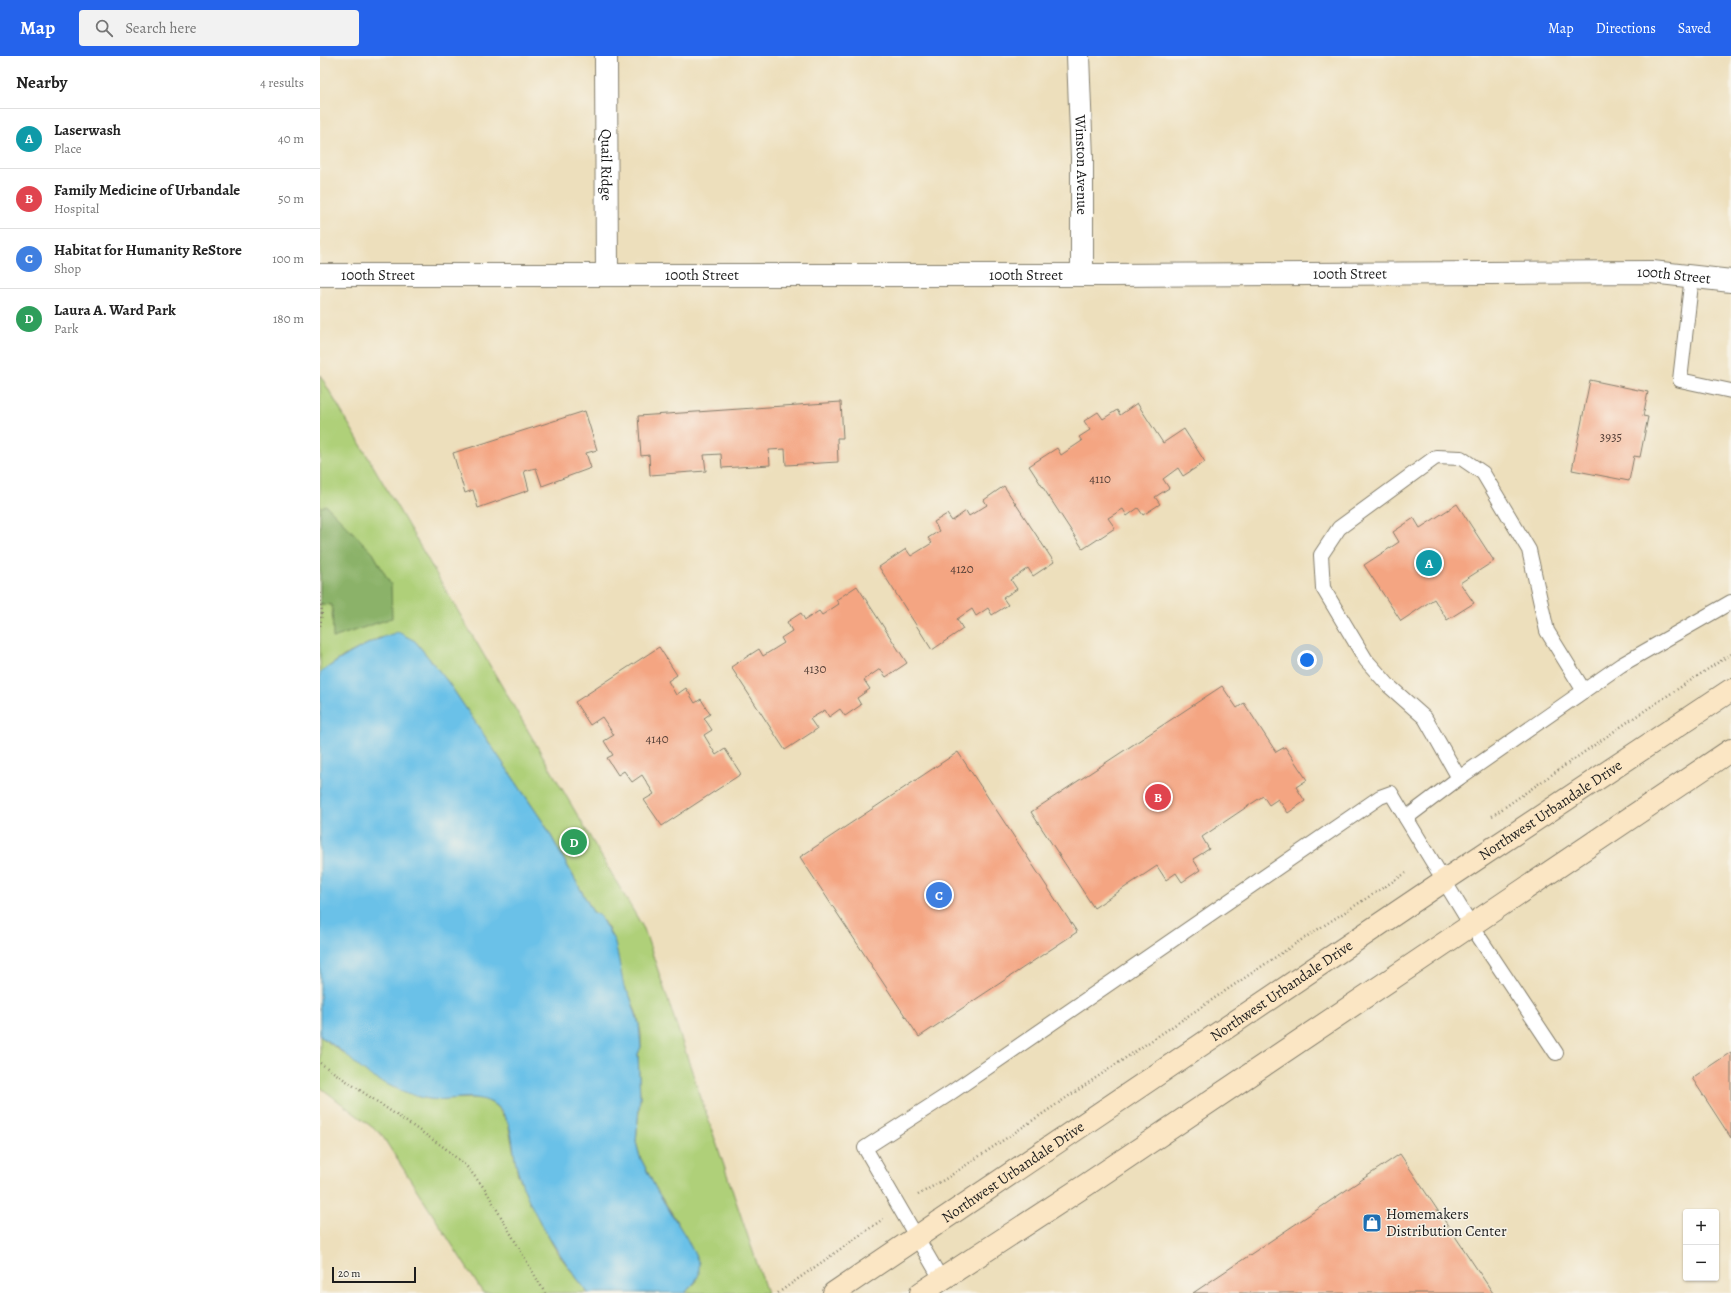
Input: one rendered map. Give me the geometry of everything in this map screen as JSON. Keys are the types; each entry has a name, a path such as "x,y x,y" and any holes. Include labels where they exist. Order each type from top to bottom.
{"main road":[{"name":"Northwest Urbandale Drive","path":"834,1293 1445,880 1731,690"},
{"path":"921,1293 1086,1185 1731,750"}],"street":[{"name":"Quail Ridge","path":"606,56 607,275"},
{"name":"Winston Avenue","path":"1078,56 1082,158 1082,275"},
{"name":"100th Street","path":"320,275 1082,275 1652,272 1731,282"}],"lane":[{"path":"1692,276 1680,380 1731,391"},
{"path":"1460,778 1425,718 1389,686 1366,660 1323,588 1321,555 1339,528 1436,457 1461,458 1483,473 1529,550 1547,632 1584,691"},
{"path":"1406,818 1460,778 1621,665 1731,602"},
{"path":"941,1279 865,1148 949,1094 1380,797 1391,793 1471,925 1556,1053"}],"path":[{"path":"320,593 322,612 320,627"},
{"path":"1491,816 1632,719 1731,654"},
{"path":"778,1293 918,1195 947,1178 1295,944 1431,857"},
{"path":"320,1063 445,1148 467,1167 485,1189 545,1293"}],"green space":[{"path":"320,375 644,929 767,1293 685,1293 696,1282 699,1263 672,1213 657,1191 640,1157 636,1142 640,1097 638,1054 641,1047 641,1034 638,1018 630,996 624,987 609,930 599,915 593,912 545,825 448,682 415,641 379,638 344,656 320,673"},
{"path":"326,505 373,553 391,585 392,618 333,638 332,605 320,604 320,508"},
{"path":"320,1036 343,1053 430,1099 478,1098 487,1100 496,1106 508,1122 518,1175 540,1222 557,1252 588,1293 483,1293 381,1134 320,1087"}],"water":[{"path":"398,632 415,641 448,682 545,825 593,912 599,915 614,940 624,987 630,996 639,1024 641,1047 638,1054 640,1097 636,1142 640,1157 657,1191 686,1237 699,1263 699,1274 695,1282 685,1293 588,1293 558,1251 532,1207 519,1175 510,1128 502,1112 495,1105 487,1101 471,1098 437,1100 415,1096 368,1074 342,1051 320,1036 320,673 358,649"}],"building":[{"path":"1590,380 1648,392 1643,416 1648,417 1640,457 1634,456 1629,481 1572,470"},
{"path":"841,402 843,438 837,438 838,462 786,465 785,449 769,450 770,465 722,468 721,454 704,455 706,471 650,475 649,455 641,456 638,416"},
{"path":"1137,403 1163,443 1184,429 1205,462 1183,476 1178,468 1163,479 1169,488 1155,497 1160,504 1143,515 1138,508 1127,516 1123,509 1108,518 1115,528 1083,549 1029,466 1057,448 1061,455 1082,441 1079,437 1090,430 1084,421 1098,412 1103,419 1117,410 1120,415"},
{"path":"585,411 597,450 586,453 591,468 542,486 536,468 524,471 529,490 478,508 473,490 465,493 453,453"},
{"path":"1004,486 1054,562 1033,576 1028,568 1011,580 1017,589 1003,598 1008,605 992,615 988,608 976,616 972,609 957,619 963,629 932,650 879,567 906,549 911,556 932,543 928,538 939,531 934,522 947,514 952,521 966,511 969,516 987,505 984,500"},
{"path":"1457,504 1494,561 1460,583 1474,603 1447,620 1434,599 1401,621 1364,565 1399,542 1393,532 1414,518 1420,528"},
{"path":"857,586 907,663 886,677 880,669 864,680 870,689 857,698 861,705 845,716 840,709 829,717 825,710 810,719 817,729 785,750 731,667 759,649 763,656 784,643 781,638 792,631 787,622 801,613 805,620 819,611 822,615 839,604 836,600"},
{"path":"659,647 677,675 668,681 676,695 686,688 695,703 701,699 710,714 704,718 712,730 704,735 716,755 725,749 741,774 662,826 644,800 654,794 642,775 632,782 624,771 618,775 607,758 613,755 604,741 614,735 602,717 590,725 575,702"},
{"path":"1222,686 1237,708 1244,703 1276,752 1285,747 1307,780 1296,787 1305,801 1288,813 1278,799 1269,805 1263,796 1202,837 1209,849 1193,859 1200,870 1182,882 1176,873 1166,880 1157,866 1094,908 1031,812"},
{"path":"958,752 1077,932 919,1037 800,857"},
{"path":"1731,1052 1731,1138 1692,1078"},
{"name":"Homemakers Distribution Center","path":"1400,1154 1493,1293 1193,1293"}],"place":[{"name":"Laserwash","path":"1429,563"},
{"name":"Family Medicine of Urbandale","path":"1158,797"},
{"name":"Laura A. Ward Park","path":"574,842"},
{"name":"Habitat for Humanity ReStore","path":"939,895"},
{"name":"Homemakers Distribution Center","path":"1372,1223"}]}
